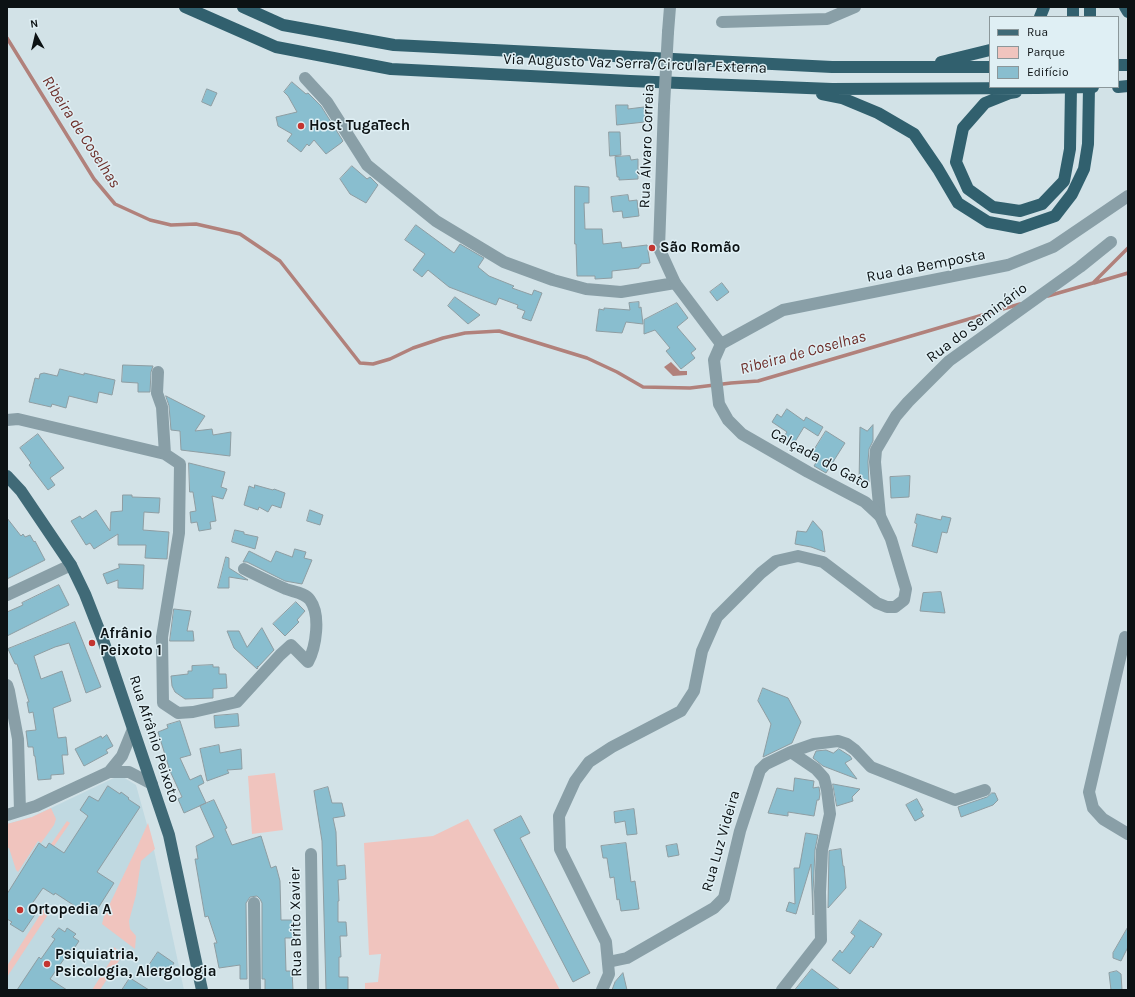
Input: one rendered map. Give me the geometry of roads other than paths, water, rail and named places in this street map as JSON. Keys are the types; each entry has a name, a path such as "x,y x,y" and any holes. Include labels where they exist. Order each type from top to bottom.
{"highway":[{"name":"Via Augusto Vaz Serra/Circular Externa","path":"185,7 276,47 391,69 832,89 1037,88"},
{"name":"Via Augusto Vaz Serra/Circular Externa","path":"243,7 283,25 394,45 824,66 989,67"},
{"path":"1126,7 1128,12"},
{"path":"922,67 989,50"},
{"path":"789,87 842,98 878,113 914,134 938,169 958,203 988,222 1020,228 1055,216 1072,194 1084,169 1088,144 1089,88"},
{"path":"1037,88 1010,93 985,103 964,128 956,162 968,189 993,207 1020,211 1042,204 1064,181 1070,149 1071,88"}],"main road":[{"name":"Rua Afrânio Peixoto","path":"7,476 21,490 71,565 85,594 103,640 169,835 202,990"}],"street":[{"name":"Rua Álvaro Correia","path":"670,7 664,106 659,248 675,283 721,344"},
{"path":"722,22 827,19 855,7"},
{"path":"305,78 327,102 367,165 436,221 504,262 553,280 586,289 621,292 675,283"},
{"name":"Rua da Bemposta","path":"721,344 783,310 1008,266 1053,247 1128,196"},
{"name":"Rua do Seminário","path":"880,516 875,462 876,450 896,416 949,361 1080,267 1111,242"},
{"name":"Calçada do Gato","path":"602,990 609,974 606,942 560,849 559,816 575,781 589,762 612,747 681,711 694,691 702,651 717,617 761,573 776,561 798,556 823,562 877,603 887,607 895,607 904,600 906,589 890,539 880,516 865,502 808,472 742,434 728,420 719,404 714,360 721,344"},
{"path":"158,372 157,393 162,407 165,454"},
{"path":"7,420 18,419 165,454 180,464 179,533 162,637 163,703 178,714 236,702 280,654 291,645 308,662 312,655 317,625 314,608 310,600 299,593 244,569"},
{"path":"7,595 71,565"},
{"path":"1125,637 1089,792 1093,808 1103,819 1128,834"},
{"path":"7,685 10,691 18,739 20,811"},
{"path":"109,772 122,756 134,729"},
{"name":"Rua Luz Videira","path":"608,962 627,958 714,908 724,898 740,831 760,770 766,764 792,752 814,744 838,741 847,744 855,750 871,767 955,800 986,790"},
{"path":"782,990 821,940 820,892 822,850 830,814 828,790 824,778 816,769 792,752"},
{"path":"7,814 36,806 109,772 129,772 152,784"},
{"name":"Rua Brito Xavier","path":"311,854 313,990"},
{"path":"254,903 255,990"}],"waterway":[{"name":"Ribeira de Coselhas","path":"7,38 94,179 115,204 150,220 171,225 196,224 240,234 280,261 360,363 373,364 390,359 413,348 443,338 465,333 499,331 587,358 617,372 643,387 690,388 758,381 1020,304"},
{"name":"Ribeira de Coselhas","path":"1048,296 1093,283 1128,248"},
{"path":"1094,283 1128,273"}],"place":[{"name":"Host TugaTech","path":"301,126"},
{"name":"São Romão","path":"652,248"},
{"name":"Afrânio Peixoto 1","path":"92,643"},
{"name":"Ortopedia A","path":"20,910"},
{"name":"Psiquiatria, Psicologia, Alergologia","path":"47,964"}]}
